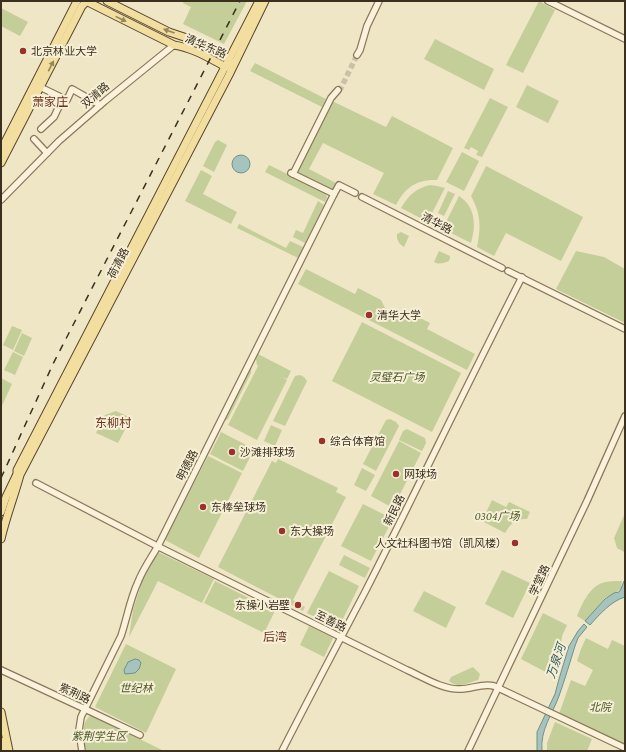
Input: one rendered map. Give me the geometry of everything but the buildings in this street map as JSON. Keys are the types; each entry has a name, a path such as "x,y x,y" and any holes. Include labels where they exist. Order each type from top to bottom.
{"main road":[{"name":"清华东路","path":"107,1 169,32 188,38 221,54 230,64"},
{"path":"221,54 226,54 229,51 254,1"},
{"name":"荷清路","path":"1,538 4,524 22,472 230,64 259,1"},
{"name":"荷清路","path":"1,512 6,497 17,474 17,470 230,64 265,1"},
{"name":"清华东路","path":"82,2 174,45 186,47 230,64"},
{"path":"1,163 82,2"},
{"path":"1,150 82,2"},
{"path":"1,712 9,751"},
{"path":"1,741 4,751"}],"street":[{"path":"357,56 367,26 379,1"},
{"path":"548,1 625,39"},
{"name":"双清路","path":"1,200 59,141 100,104 174,45"},
{"path":"40,87 67,100 72,89 100,104"},
{"path":"338,90 331,98 292,173 334,194 339,185 355,193"},
{"path":"41,129 54,117 63,98"},
{"path":"34,139 47,153"},
{"name":"明德路","path":"82,751 79,725 85,708 121,636 128,609 138,581 158,546 334,194"},
{"name":"清华路","path":"362,197 502,268"},
{"path":"508,271 625,329"},
{"name":"新民路","path":"282,751 368,586 522,277"},
{"name":"学堂路","path":"468,751 584,508 625,416"},
{"name":"至善路","path":"36,483 158,546 443,687 461,689 484,685 494,686 625,748"},
{"name":"紫荆路","path":"1,670 140,735"}],"green space":[{"path":"184,1 247,1 224,44 183,24 191,7 183,3"},
{"path":"539,1 555,10 523,73 506,65"},
{"path":"1,8 28,22 20,36 1,26"},
{"path":"435,39 494,69 484,90 424,59"},
{"path":"255,63 326,99 322,107 250,71"},
{"path":"527,85 559,101 548,123 516,107"},
{"path":"490,98 508,107 482,157 476,155 478,151 471,147 469,150 464,148"},
{"path":"332,101 386,127 392,116 453,148 437,180 423,181 407,189 396,205 373,194 384,173 323,143 309,169 336,183 331,191 296,173"},
{"path":"218,140 227,145 214,172 203,166 215,142"},
{"path":"462,152 479,161 464,191 446,182"},
{"path":"269,165 326,193 327,198 325,202 265,172"},
{"path":"486,166 583,217 561,261 506,233 494,256 477,247 479,221 477,209 471,196"},
{"path":"201,170 212,176 203,194 237,212 231,224 185,201"},
{"path":"430,185 445,188 432,213 424,220 401,208 413,193 420,188"},
{"path":"448,191 455,194 444,216 438,213"},
{"path":"459,196 465,200 472,211 474,230 471,243 447,231 447,220"},
{"path":"318,201 324,205 305,243 293,237 296,230 303,233"},
{"path":"239,224 286,248 290,241 303,247 298,258 237,228"},
{"path":"401,232 409,236 404,247 397,240 397,234"},
{"path":"439,251 450,256 449,261 440,264 434,262"},
{"path":"576,251 604,257 625,269 625,323 556,289"},
{"path":"306,269 355,294 358,288 381,300 385,308 392,313 398,314 408,312 430,323 427,329 475,354 467,370 298,284"},
{"name":"灵璧石广场","path":"362,322 461,373 432,432 332,381"},
{"path":"12,326 22,330 13,350 3,345"},
{"path":"22,333 32,338 24,356 14,351"},
{"path":"13,352 23,357 15,375 4,370"},
{"path":"258,354 291,371 287,379 282,377 287,380 257,440 228,425 258,366 256,359"},
{"path":"252,361 251,373 228,419 221,423"},
{"path":"300,375 307,381 285,426 273,421 295,376"},
{"path":"1,378 12,384 1,408"},
{"path":"116,411 131,418 118,443 96,433 105,415"},
{"path":"390,419 396,422 399,426 376,471 363,464 386,420"},
{"path":"271,425 282,430 275,446 264,441"},
{"path":"407,429 425,438 426,443 422,451 399,440 403,431"},
{"name":"沙滩排球场","path":"221,432 254,449 243,471 210,454"},
{"name":"网球场","path":"399,441 421,453 393,508 371,496"},
{"name":"东棒垒球场","path":"208,456 242,473 199,558 165,540"},
{"name":"东大操场","path":"278,459 338,488 336,492 346,497 293,600 305,607 303,611 218,567 272,461 276,463"},
{"path":"362,468 375,475 366,491 354,485"},
{"name":"0304广场","path":"492,500 506,507 509,502 530,512 527,519 514,522 505,533 482,521"},
{"path":"363,504 393,519 371,561 341,546"},
{"path":"625,513 624,552 617,548 614,538"},
{"path":"158,552 214,579 202,603 158,581 129,637 133,610 142,582"},
{"path":"344,555 370,568 365,578 339,565"},
{"path":"502,570 530,583 513,618 485,604"},
{"path":"329,571 359,586 338,629 307,613"},
{"path":"215,581 275,611 264,633 204,603"},
{"path":"622,581 621,589 605,598 585,621 577,616 586,597 597,585 607,582"},
{"path":"424,591 456,607 446,628 413,611"},
{"path":"543,613 567,625 562,636 561,652 553,676 521,659"},
{"path":"309,626 333,638 324,657 300,645"},
{"name":"北院","path":"586,638 608,649 612,640 625,646 625,745 559,714 571,680 585,686 593,670 577,661"},
{"name":"世纪林","path":"126,644 176,669 146,733 95,707"},
{"path":"473,667 480,674 478,680 459,685 449,681 451,677"},
{"name":"紫荆学生区","path":"91,715 164,751 86,751 83,732 85,723"},
{"path":"555,722 592,739 587,751 547,751 547,743"}],"water":[{"path":"241,155 247,158 250,164 247,170 241,173 235,170 232,164 235,158"},
{"path":"624,581 625,597 610,605 590,625 585,621 605,599 614,593 619,592"},
{"path":"584,624 587,627 578,638 559,696 545,729 542,751 537,751 537,732 555,694 569,646"},
{"path":"135,659 139,660 141,663 139,669 135,673 125,674 124,670 128,662"}],"tunnel":[{"path":"338,90 341,88 357,55"}],"railway":[{"path":"1,478 53,364 240,1"}],"place":[{"name":"北京林业大学","path":"23,51"},
{"name":"清华大学","path":"369,315"},
{"name":"综合体育馆","path":"322,441"},
{"name":"沙滩排球场","path":"232,452"},
{"name":"网球场","path":"396,474"},
{"name":"东棒垒球场","path":"203,507"},
{"name":"东大操场","path":"282,531"},
{"name":"人文社科图书馆（凯风楼）","path":"515,543"},
{"name":"东操小岩壁","path":"298,605"}],"district":[{"name":"萧家庄","path":"50,102"},
{"name":"东柳村","path":"113,423"},
{"name":"后湾","path":"275,637"}],"water label":[{"name":"万泉河","path":"556,661"}]}
